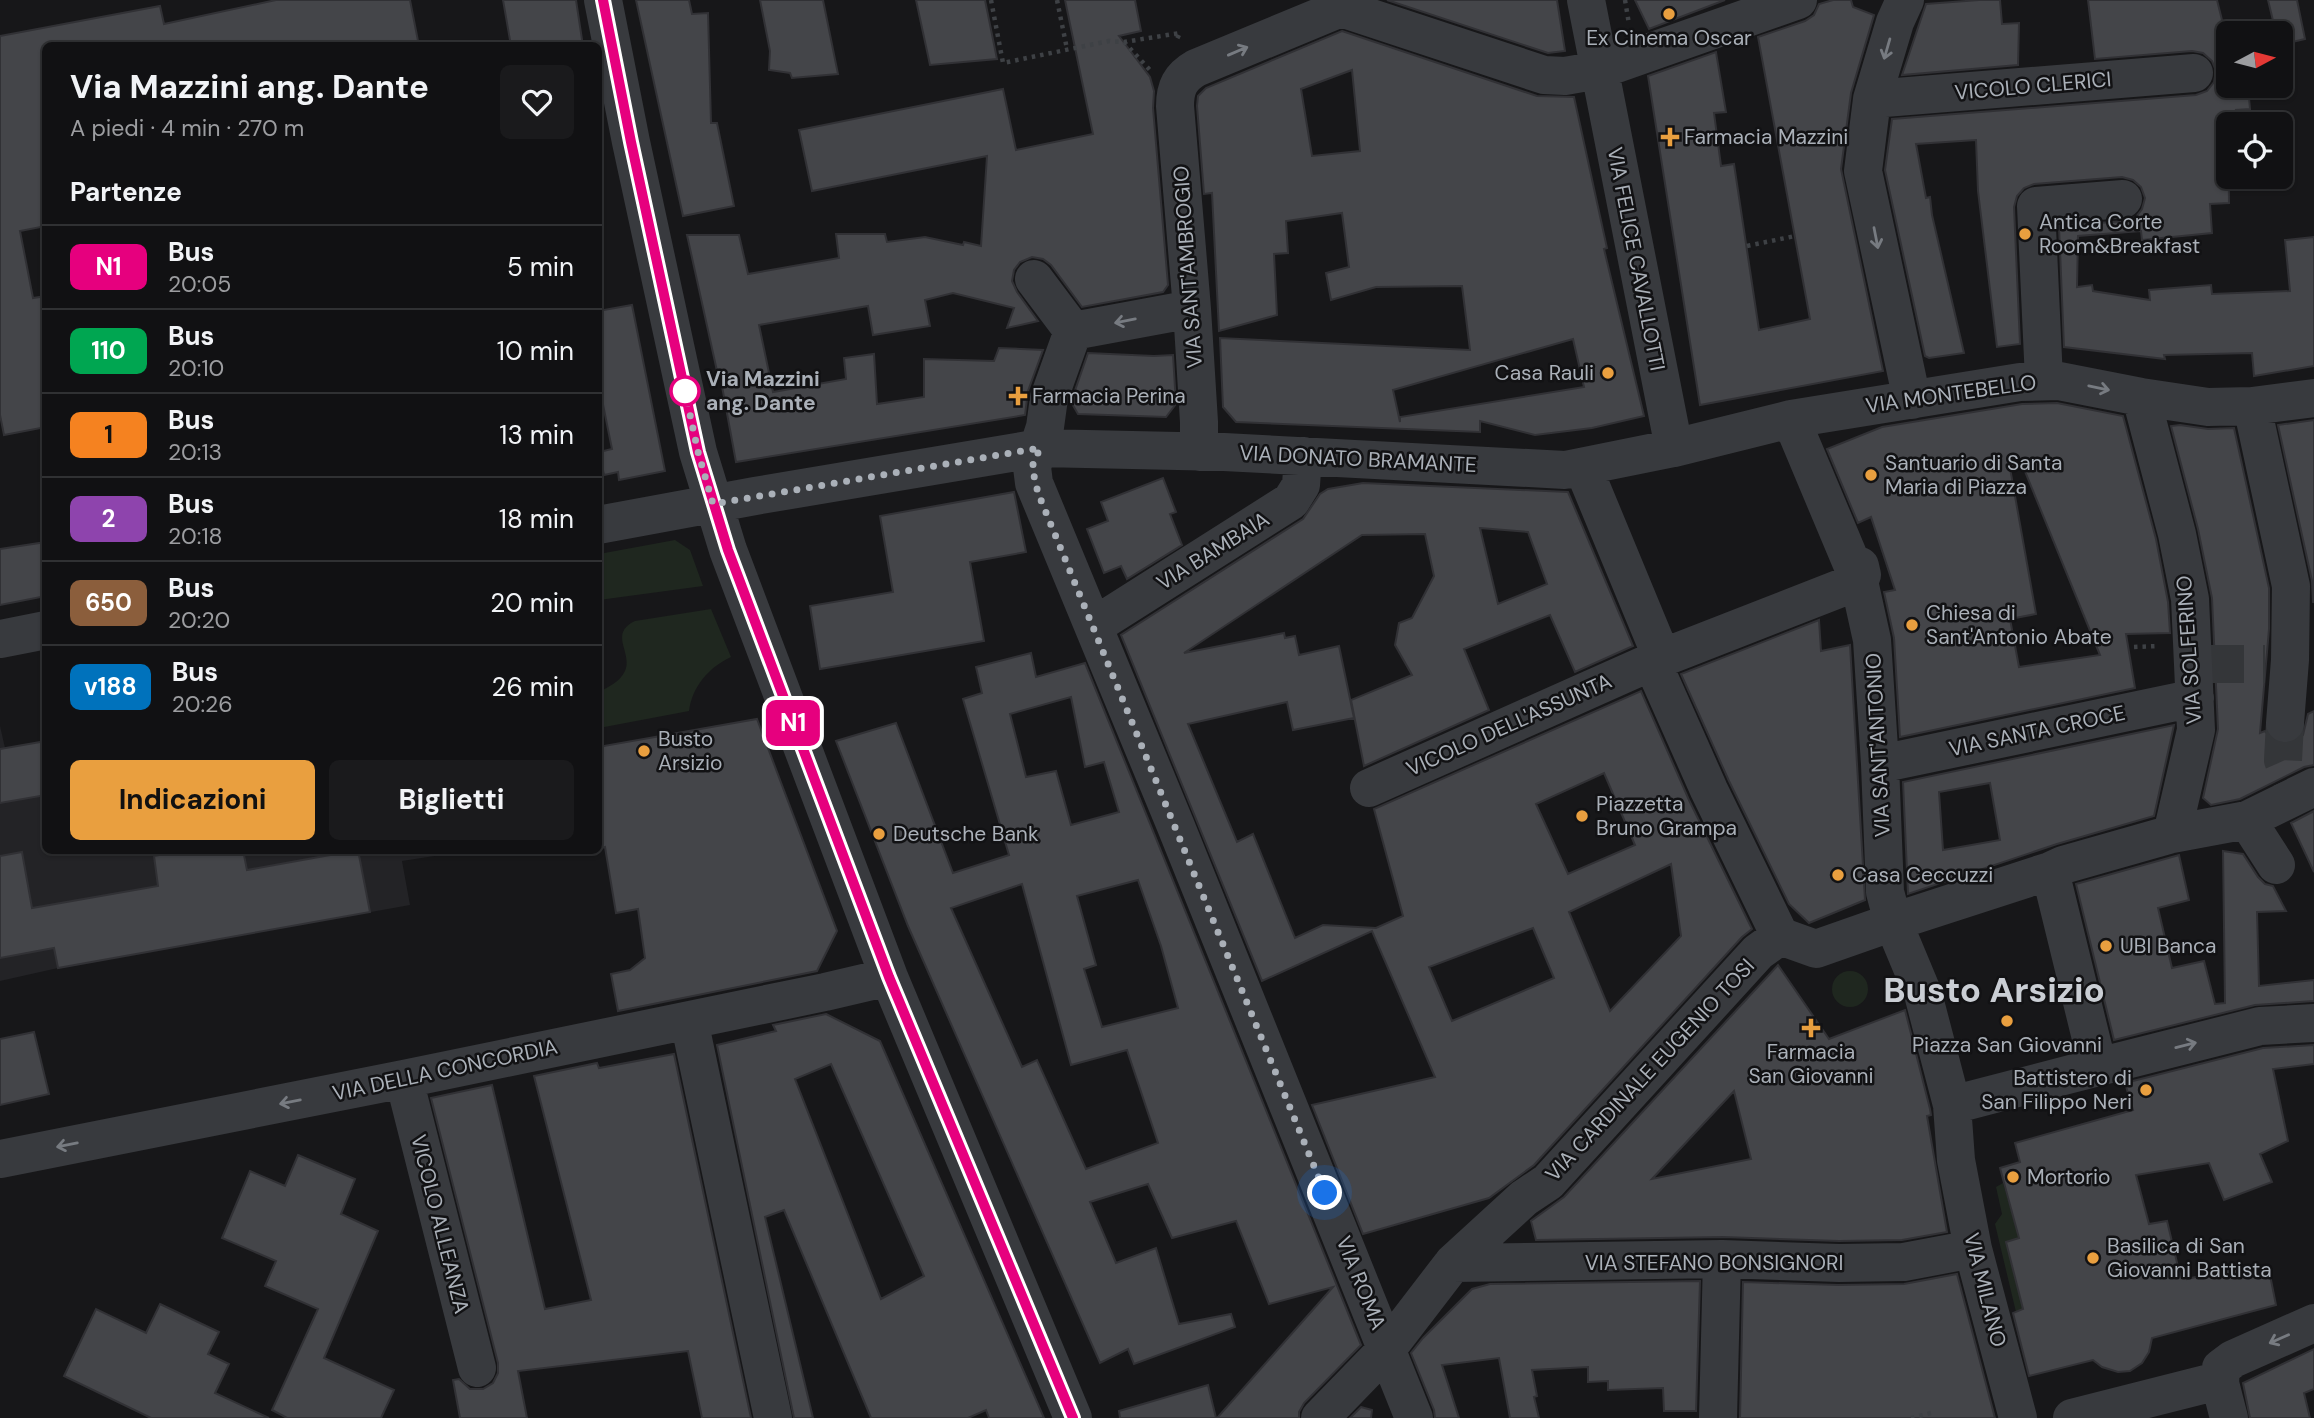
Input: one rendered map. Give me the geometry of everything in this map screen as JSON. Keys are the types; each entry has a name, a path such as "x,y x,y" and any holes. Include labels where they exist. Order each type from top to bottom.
{"street":[{"path":"603,0 698,452 728,550 889,977 1073,1418"},
{"name":"VIA FELICE CAVALLOTTI","path":"1586,0 1674,448"},
{"path":"1912,1 1895,22 1872,99 1866,130 1863,171 1912,400"},
{"path":"1166,79 1183,76 1341,4 1544,75 1565,76 1598,70 1651,53 1782,3"},
{"name":"VICOLO CLERICI","path":"1872,99 2194,74"},
{"name":"VIA SANT'AMBROGIO","path":"1166,79 1175,106 1192,309 1199,452"},
{"path":"2044,380 2036,206 2123,199"},
{"path":"1034,279 1073,331 1192,309"},
{"name":"VIA ROMA","path":"1073,331 1049,398 1040,448 1032,467 1034,483 1414,1418"},
{"name":"VIA MONTEBELLO","path":"1674,448 1791,419 2044,380 2208,407 2253,410 2314,398"},
{"name":"VIA SOLFERINO","path":"2141,397 2190,598 2198,675 2196,730 2172,834"},
{"path":"2253,410 2291,586 2286,723"},
{"name":"VIA SANT'ANTONIO","path":"1791,419 1860,573 1872,640 1889,907"},
{"name":"VIA DONATO BRAMANTE","path":"602,524 1040,448 1303,456 1565,470 1674,448"},
{"name":"VIA BAMBAIA","path":"1094,626 1291,501 1301,485 1303,456"},
{"path":"1583,467 1656,661 1657,673 1709,790 1780,936 1816,949 1889,907 2057,868 2172,834 2247,820 2302,788"},
{"name":"VICOLO DELL'ASSUNTA","path":"1369,788 1860,573"},
{"path":"0,639 42,632"},
{"name":"VIA SANTA CROCE","path":"1880,764 2198,675"},
{"path":"2247,820 2276,865"},
{"path":"2057,868 2109,1064"},
{"path":"1889,907 1923,994 1952,1105 2260,1026 2314,1023"},
{"name":"VIA CARDINALE EUGENIO TOSI","path":"1320,1418 1387,1349 1452,1263 1524,1198 1548,1182 1758,952 1780,936"},
{"name":"VIA DELLA CONCORDIA","path":"0,1159 453,1069 889,977"},
{"path":"689,1020 773,1418"},
{"name":"VICOLO ALLEANZA","path":"404,1079 477,1368"},
{"name":"VIA MILANO","path":"1952,1105 1956,1160 1973,1249 2018,1418"},
{"name":"VIA STEFANO BONSIGNORI","path":"1452,1263 1722,1259 1904,1262 1973,1249"},
{"path":"1718,1418 1722,1259"},
{"path":"2072,1418 2206,1384 2224,1390 2233,1359 2314,1323"}],"path":[{"path":"991,0 1003,63 1109,41 1124,42 1180,33 1176,44"},
{"path":"1057,0 1067,49"},
{"path":"1124,42 1166,79"},
{"path":"1747,246 1795,236"},
{"path":"1911,1418 1931,1413"}],"shaded area":[{"path":"675,540 690,550 703,586 602,600 602,553"},
{"path":"711,609 731,657 716,666 703,679 694,694 689,711 602,727 602,690 617,681 625,671 627,664 623,632 635,621"},
{"path":"0,726 5,748 42,742 42,854 448,854 402,861 410,905 58,968 0,981"},
{"path":"1850,971 1862,977 1868,989 1862,1001 1850,1007 1838,1001 1832,989 1838,977"},
{"path":"2003,1183 2019,1238 2006,1242 2023,1309 2016,1312 1995,1224 2002,1214 1996,1187"}],"building":[{"path":"276,0 410,0 418,42 42,42 42,227 20,231 33,298 42,297 42,428 4,435 0,415 0,36 160,6 164,24"},
{"path":"503,0 576,0 582,42 510,42"},
{"path":"636,0 689,0 692,14 708,13 711,123 717,123 734,206 683,216"},
{"path":"760,0 823,0 838,74 792,78 790,73 769,70 770,51"},
{"path":"916,0 985,0 997,59 930,65"},
{"path":"1065,0 1135,0 1141,31 1119,36 1150,77 1154,91 1153,108 1168,285 1163,292 1082,307 1051,265 1043,259 1032,257 1020,262 1014,270 1012,281 1038,321 1007,328 1014,308 953,293 925,300 930,326 873,335 868,306 759,325 773,392 846,379 844,358 874,354 877,404 924,397 924,359 994,361 999,348 1043,350 1028,391 1025,415 736,462 719,370 717,371 687,235 739,235 748,274 839,258 836,234 885,234 887,242 925,237 981,246 987,156 812,191 799,130 1003,89 1016,150 1093,134"},
{"path":"1387,0 1557,0 1565,51 1548,53"},
{"name":"Ex Cinema Oscar","path":"1635,0 1725,0 1649,29"},
{"path":"1833,0 1851,0 1853,7 1874,15 1851,93 1841,169 1883,371 1700,405 1648,76 1716,52 1726,112 1714,113 1721,166 1734,164 1759,330 1810,319 1758,37 1805,21 1814,15 1819,4"},
{"path":"2000,0 2002,24 2019,23 2018,65 1902,75 1926,4"},
{"path":"2088,0 2217,0 2222,21 2216,21 2216,71 2212,61 2203,53 2192,51 2095,59"},
{"path":"2268,0 2297,0 2305,39 2293,42 2293,21 2273,21"},
{"path":"1342,31 1537,96 1574,97 1607,248 1604,249 1644,416 1592,428 1535,435 1480,421 1480,432 1236,422 1223,407 1220,338 1470,350 1462,286 1376,287 1331,300 1326,273 1349,267 1342,213 1286,221 1288,253 1274,254 1277,315 1219,331 1212,193 1204,194 1197,106 1198,96 1206,88","holes":["1352,70 1360,151 1312,156 1301,89","1573,339 1584,387 1400,417 1400,422 1393,390"]},
{"path":"2216,71 2216,98 2249,98 2250,109 2216,112 2216,189 2229,189 2229,203 2210,204 2212,233 2142,240 2141,231 2078,236 2077,287 2092,285 2093,291 2150,300 2149,290 2211,285 2212,294 2290,291 2285,240 2314,237 2314,366 2254,376 2252,353 2164,355 2165,359 2064,347 2059,226 2125,221 2136,217 2145,198 2141,187 2133,180 2122,177 2034,184 2024,188 2017,196 2014,207 2020,344 1997,347 1978,191 1976,140 1916,144 1926,198 1930,197 1964,353 1929,358 1925,356 1885,170 1892,119 2196,95 2207,91 2214,82"},
{"path":"632,305 665,471 619,480 618,472 604,475 602,451 612,449 602,400 602,310"},
{"path":"1088,353 1173,355 1176,404 1166,417 1078,414 1071,402"},
{"path":"2057,403 2123,416 2156,539 2168,602 2170,633 2126,634 2135,688 1900,737 1894,638 1884,592 1895,590 1871,517 1858,523 1827,449 1882,427 2022,404","holes":["2022,464 2100,655 2019,667 2010,619 2036,614 2010,468"]},
{"path":"2314,420 2313,602 2312,581 2278,425"},
{"path":"2171,426 2208,429 2234,428 2269,588 2269,629 2260,733 2265,731 2272,741 2283,745 2294,743 2303,735 2308,714 2314,711 2314,765 2304,767 2240,799 2211,805 2203,798 2218,729 2212,598 2198,529"},
{"path":"1163,478 1176,512 1170,514 1182,545 1127,579 1121,566 1104,573 1087,529 1108,521 1101,502"},
{"path":"1363,483 1568,492 1633,646 1575,672 1550,615 1464,649 1489,710 1364,766 1351,700 1412,675 1395,645 1399,623 1412,618 1434,576 1425,534 1362,535 1184,653 1284,633 1285,638 1295,636 1299,655 1339,646 1354,718 1293,730 1287,702 1188,724 1237,842 1253,834 1295,938 1323,925 1376,928 1403,916 1374,809 1641,691 1689,800 1752,929 1534,1165 1489,1198 1363,1234 1312,1105 1435,1077 1372,931 1262,981 1121,635 1303,519 1320,494 1328,489","holes":["1480,528 1528,532 1547,584 1498,604","1604,773 1635,845 1568,874 1536,804","1671,864 1681,936 1610,1011 1569,912","1533,928 1554,978 1452,1021 1429,967"]},
{"path":"1014,492 1026,552 970,562 984,641 820,669 810,606 893,592 880,516"},
{"path":"42,543 42,597 0,605 0,549"},
{"path":"1819,620 1821,651 1850,645 1865,900 1809,923 1789,904 1681,674"},
{"path":"1031,653 1036,677 1085,663 1361,1345 1304,1403 1299,1418 1217,1418 1333,1287 1269,1304 1236,1221 1172,1238 1148,1184 1090,1202 1116,1263 1156,1248 1179,1324 1231,1314 1235,1327 1134,1364 1128,1349 1100,1363 908,926 836,741 896,723 953,873 1009,855 963,699 982,693 976,667","holes":["1071,697 1085,767 1104,762 1119,812 1071,825 1056,771 1026,777 1010,714","1138,880 1161,946 1178,1008 1102,1027 1084,969 1096,965 1077,896","1022,884 1071,1065 1127,1050 1158,1143 1086,1169 1037,1060 1022,1067 951,908"]},
{"path":"757,719 837,931 817,971 618,1011 611,974 630,970 645,958 638,909 616,913 605,847 602,848 602,746"},
{"path":"2174,725 2154,816 2057,844 1908,894 1903,782","holes":["1990,783 2000,840 1943,850 1939,792"]},
{"path":"42,742 42,796 0,803 0,749"},
{"path":"2314,811 2314,872 2291,823"},
{"path":"2223,851 2243,854 2258,877 2265,884 2273,886 2286,911 2257,912 2259,986 2314,980 2314,1001 2255,1005 2114,1040 2076,884 2179,855 2189,900 2158,908 2172,968 2204,961 2215,1004 2225,1003"},
{"path":"22,852 32,908 158,886 154,856 244,854 247,870 336,854 359,854 370,912 58,968 54,948 0,958 0,856"},
{"path":"1778,965 1829,1039 1905,1010 1930,1109 1931,1115 1927,1116 1947,1232 1902,1240 1723,1237 1536,1240 1531,1221 1564,1197","holes":["1734,1091 1751,1159 1652,1179"]},
{"path":"826,1014 880,1041 1044,1418 989,1418 986,1410 968,1418 871,1418 784,1210 765,1217 813,1418 794,1418 717,1045 776,1031 773,1025","holes":["831,1064 924,1276 881,1299 795,1079"]},
{"path":"34,1032 49,1094 0,1105 0,1039"},
{"path":"2314,1045 2314,1064 2273,1069 2288,1141 2260,1154 2272,1182 2224,1200 2209,1163 2136,1175 2149,1224 2167,1221 2180,1275 2186,1273 2187,1279 2243,1266 2245,1276 2269,1270 2276,1305 2152,1338 2149,1352 2142,1363 2130,1371 2118,1372 2102,1367 2093,1360 2029,1376 2013,1313 2023,1309 2006,1242 2019,1238 2000,1168 2020,1162 2015,1143 2133,1110 2125,1083 2263,1048"},
{"path":"674,1054 751,1418 702,1418 688,1351 518,1371 527,1418 460,1418 453,1380 459,1379 470,1389 483,1389 493,1383 498,1373 498,1363 431,1098 492,1085 545,1309 591,1300 534,1076 597,1063 599,1068"},
{"path":"298,1155 355,1179 341,1214 378,1231 324,1358 394,1390 381,1418 287,1418 272,1410 318,1309 265,1286 276,1261 222,1238 250,1171 285,1186"},
{"path":"1957,1274 1995,1418 1740,1418 1743,1282 1904,1284"},
{"path":"1700,1281 1696,1411 1664,1411 1663,1388 1608,1390 1608,1381 1588,1382 1588,1367 1532,1370 1539,1418 1510,1418 1499,1358 1442,1365 1459,1418 1435,1418 1411,1353 1472,1289 1490,1284"},
{"path":"160,1304 219,1332 208,1354 229,1364 215,1393 269,1418 151,1418 64,1376 96,1309 146,1333"},
{"path":"2314,1349 2314,1389 2304,1393 2310,1418 2250,1418 2243,1383"},
{"path":"1208,1385 1216,1418 1120,1418 1119,1411"},
{"path":"1361,1407 1372,1410 1371,1418 1350,1418"}],"tunnel":[{"path":"2206,664 2265,664"},
{"path":"2285,723 2283,760 2293,783"}],"bus line":[{"name":"N1","path":"603,0 698,452 728,550 889,977 1073,1418"}],"place":[{"name":"Ex Cinema Oscar","path":"1669,14"},
{"name":"Farmacia Mazzini","path":"1670,137"},
{"name":"Antica Corte Room&Breakfast","path":"2025,234"},
{"name":"Casa Rauli","path":"1608,373"},
{"name":"Via Mazzini ang. Dante","path":"685,391"},
{"name":"Farmacia Perina","path":"1018,396"},
{"name":"Santuario di Santa Maria di Piazza","path":"1871,475"},
{"name":"Chiesa di Sant'Antonio Abate","path":"1912,625"},
{"name":"Busto Arsizio","path":"644,751"},
{"name":"Piazzetta Bruno Grampa","path":"1582,816"},
{"name":"Deutsche Bank","path":"879,834"},
{"name":"Casa Ceccuzzi","path":"1838,875"},
{"name":"UBI Banca","path":"2106,946"},
{"name":"Piazza San Giovanni","path":"2007,1021"},
{"name":"Farmacia San Giovanni","path":"1811,1028"},
{"name":"Battistero di San Filippo Neri","path":"2146,1090"},
{"name":"Mortorio","path":"2013,1177"},
{"name":"Basilica di San Giovanni Battista","path":"2093,1258"}],"district":[{"name":"Busto Arsizio","path":"1994,990"}],"route":[{"path":"685,391 713,504 1040,448 1032,467 1034,483 1325,1193"}]}
